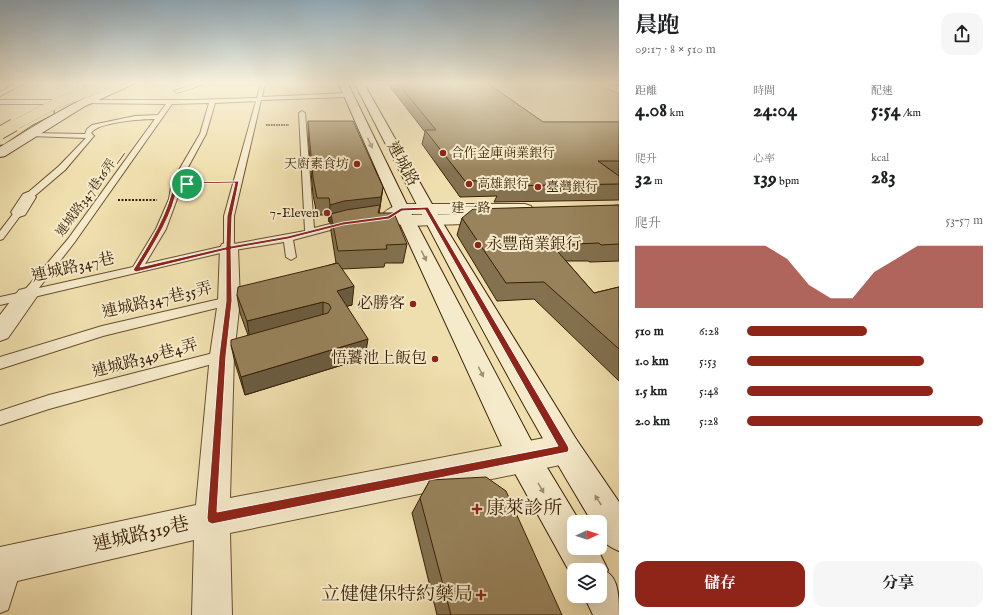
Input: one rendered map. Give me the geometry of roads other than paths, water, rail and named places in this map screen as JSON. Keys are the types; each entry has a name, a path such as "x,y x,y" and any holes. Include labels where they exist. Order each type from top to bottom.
{"highway":[{"path":"0,133 19,121 41,111"},
{"path":"0,140 28,123 53,111"}],"main road":[{"path":"0,129 34,111"},
{"path":"0,140 48,111"},
{"path":"0,153 67,111"},
{"name":"連城路","path":"356,111 523,457 567,533"},
{"name":"連城路","path":"368,111 406,216 565,449 619,533"},
{"path":"19,212 28,197"},
{"name":"建一路","path":"406,216 539,213"},
{"path":"212,615 212,518 236,299 229,248"},
{"path":"0,332 26,295"},
{"name":"連城路319巷","path":"6,565 212,518 565,449"},
{"path":"607,601 615,615"}],"lane":[{"name":"連城路347巷16弄＿","path":"26,295 71,242 164,111"},
{"path":"136,270 160,229 173,200 176,182 203,134 210,111"},
{"path":"229,248 229,216 257,111"},
{"path":"302,113 310,232"},
{"path":"91,136 88,133 94,126 135,118 159,117"},
{"path":"31,134 91,136"},
{"path":"28,197 62,168 91,136"},
{"path":"0,237 19,212"},
{"name":"連城路347巷","path":"0,301 229,248 288,238 358,221"},
{"path":"288,238 291,257"},
{"name":"連城路347巷35弄","path":"0,363 102,331 236,299"},
{"name":"連城路349巷4弄","path":"0,418 50,402 229,354"},
{"path":"0,602 6,565"}],"place":[{"name":"合作金庫商業銀行","path":"443,153"},
{"name":"天廚素食坊","path":"357,164"},
{"name":"高雄銀行","path":"469,184"},
{"name":"臺灣銀行","path":"538,187"},
{"name":"7-Eleven","path":"327,213"},
{"name":"永豐商業銀行","path":"478,245"},
{"name":"必勝客","path":"413,304"},
{"name":"悟饕池上飯包","path":"435,359"},
{"name":"康萊診所","path":"477,509"},
{"name":"立健健保特約藥局","path":"481,595"}]}
